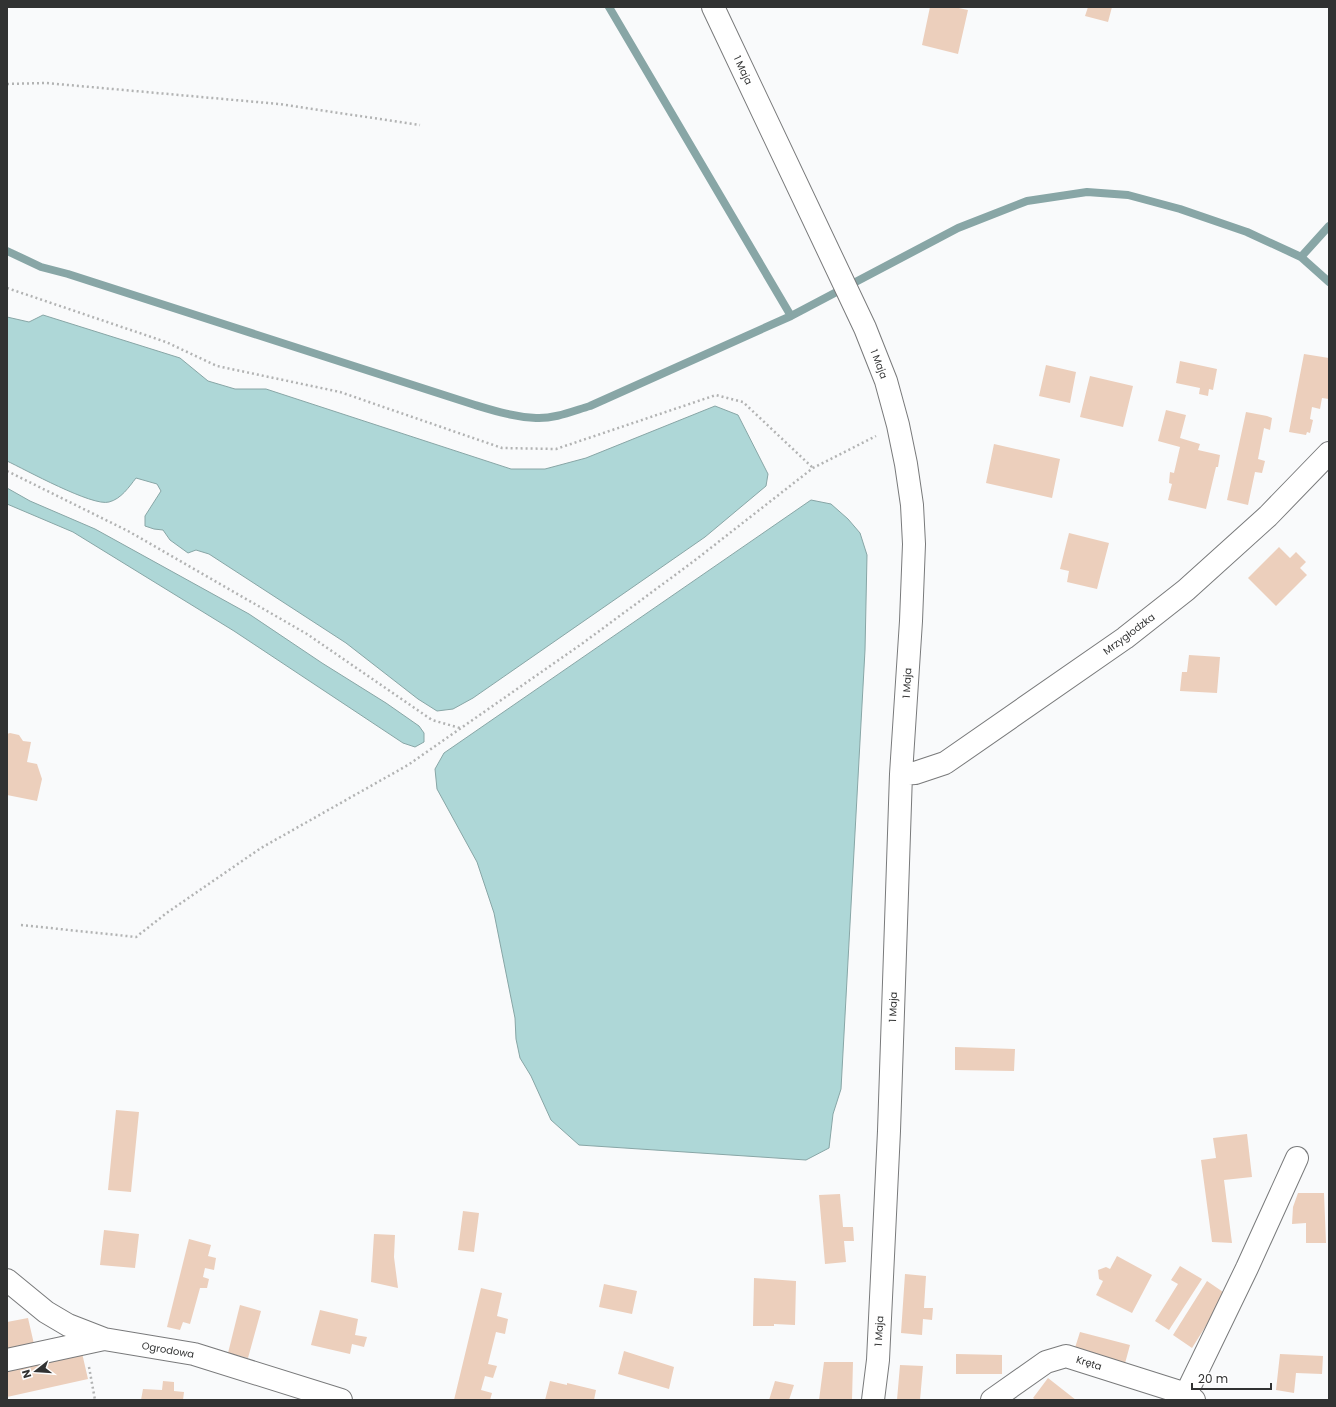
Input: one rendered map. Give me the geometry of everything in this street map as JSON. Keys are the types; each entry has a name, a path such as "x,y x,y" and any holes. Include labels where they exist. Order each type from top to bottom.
{"street":[{"name":"1 Maja","path":"713,7 865,328 886,381 898,425 912,505 914,544 901,774 889,1131 878,1360 873,1400"},
{"name":"Mrzygłodzka","path":"901,774 915,773 945,762 1124,638 1186,590 1268,516 1329,453"},
{"path":"1190,1397 1297,1158"},
{"name":"Ogrodowa","path":"7,1280 46,1312 68,1325 104,1339 194,1354 341,1400"},
{"path":"7,1360 104,1339"},
{"name":"Kręta","path":"992,1400 1046,1362 1066,1356 1190,1397"}],"path":[{"path":"7,84 46,83 279,104 420,125"},
{"path":"7,288 166,342 217,366 340,392 502,448 556,449 716,395 743,402 813,468"},
{"path":"22,925 136,937 168,912 261,848 408,765 589,638 694,561 813,468 898,425"},
{"path":"7,471 128,531 306,634 432,720 460,728"},
{"path":"80,1344 89,1363 95,1400"}],"water":[{"path":"43,315 180,358 208,381 235,389 266,389 511,469 545,469 586,458 715,406 738,415 768,474 766,486 705,537 473,698 453,709 437,711 418,699 346,643 209,554 196,550 188,553 170,540 163,530 145,526 145,516 161,491 157,484 136,478 117,498 109,502 101,502 74,493 7,461 7,317 29,322"},
{"path":"7,488 30,501 95,529 249,614 419,726 424,733 424,742 415,747 403,743 234,631 73,532 7,504"},
{"path":"811,500 831,504 848,519 860,533 867,555 865,650 841,1089 833,1114 829,1148 806,1160 579,1145 551,1120 531,1076 520,1058 516,1039 515,1018 494,913 477,862 437,789 435,769 444,753"}],"building":[{"path":"930,7 954,7 968,10 958,54 922,45"},
{"path":"1088,7 1112,7 1108,22 1085,16"},
{"path":"1304,354 1329,358 1329,399 1322,398 1320,409 1312,407 1310,419 1313,420 1310,433 1307,432 1306,435 1289,432"},
{"path":"1180,361 1217,369 1213,390 1209,389 1208,396 1199,394 1200,388 1176,383"},
{"path":"1046,365 1076,372 1070,403 1039,396"},
{"path":"1090,376 1133,386 1123,427 1080,417"},
{"path":"1166,410 1186,415 1180,438 1200,444 1198,450 1220,455 1206,509 1168,500 1172,484 1169,483 1170,472 1174,473 1180,447 1158,441"},
{"path":"1246,412 1272,418 1270,430 1264,428 1258,459 1265,461 1262,473 1255,472 1248,505 1227,500"},
{"path":"994,444 1060,459 1052,498 986,483"},
{"path":"1069,533 1109,543 1097,589 1067,582 1069,571 1060,569"},
{"path":"1279,547 1290,558 1296,552 1306,562 1300,568 1307,575 1276,606 1248,578"},
{"path":"1189,655 1220,657 1217,693 1180,691 1182,672 1187,672"},
{"path":"10,733 19,735 23,741 31,742 27,762 37,764 42,779 37,801 7,795 7,734"},
{"path":"955,1047 1015,1049 1014,1071 955,1070"},
{"path":"116,1110 139,1112 131,1192 108,1190"},
{"path":"1247,1134 1252,1177 1224,1180 1232,1243 1212,1242 1201,1160 1216,1158 1213,1138"},
{"path":"1298,1193 1324,1193 1326,1243 1306,1243 1306,1223 1292,1224 1293,1207"},
{"path":"840,1194 843,1227 853,1227 854,1241 844,1241 846,1262 825,1264 819,1195"},
{"path":"463,1211 479,1213 474,1252 458,1250"},
{"path":"104,1230 139,1234 135,1268 100,1265"},
{"path":"374,1234 395,1235 394,1257 398,1288 371,1282"},
{"path":"189,1239 211,1245 208,1256 216,1258 214,1270 205,1268 203,1277 209,1279 207,1288 200,1288 190,1324 183,1322 180,1330 167,1327"},
{"path":"1117,1256 1152,1275 1132,1313 1096,1295 1103,1281 1099,1279 1098,1270 1106,1267 1110,1269"},
{"path":"1180,1266 1202,1279 1169,1330 1155,1321 1178,1284 1171,1280"},
{"path":"905,1274 926,1276 924,1308 933,1308 932,1320 923,1319 922,1335 901,1333"},
{"path":"754,1278 796,1281 795,1325 774,1324 774,1326 753,1326"},
{"path":"1207,1281 1226,1294 1192,1348 1173,1335"},
{"path":"604,1284 637,1291 632,1314 599,1307"},
{"path":"481,1288 502,1293 497,1316 508,1319 505,1334 496,1332 488,1364 497,1366 493,1378 485,1376 481,1390 492,1393 490,1400 454,1400"},
{"path":"240,1305 261,1311 248,1358 228,1353"},
{"path":"320,1310 358,1319 355,1335 367,1337 364,1347 352,1344 350,1354 311,1345"},
{"path":"28,1318 34,1344 7,1350 7,1322"},
{"path":"1080,1332 1130,1345 1124,1367 1073,1354"},
{"path":"624,1351 674,1367 669,1389 618,1374"},
{"path":"82,1353 88,1379 7,1397 7,1370"},
{"path":"956,1354 1002,1355 1002,1374 956,1374"},
{"path":"1280,1354 1323,1356 1322,1374 1296,1373 1294,1393 1276,1390"},
{"path":"824,1362 853,1362 852,1400 819,1400"},
{"path":"900,1365 923,1366 920,1400 897,1400"},
{"path":"1048,1378 1076,1400 1036,1400 1033,1398"},
{"path":"163,1381 174,1382 174,1391 184,1392 183,1400 141,1400 143,1389 162,1390"},
{"path":"550,1381 567,1385 567,1383 596,1390 594,1400 545,1400"},
{"path":"775,1381 794,1385 789,1400 769,1400"}],"waterway":[{"path":"609,7 791,316"},
{"path":"7,251 41,267 68,274 475,405 512,415 536,418 557,416 590,406 791,316 958,228 1027,201 1087,192 1128,195 1180,209 1247,232 1301,257 1329,282"},
{"path":"1301,257 1329,226"}]}
